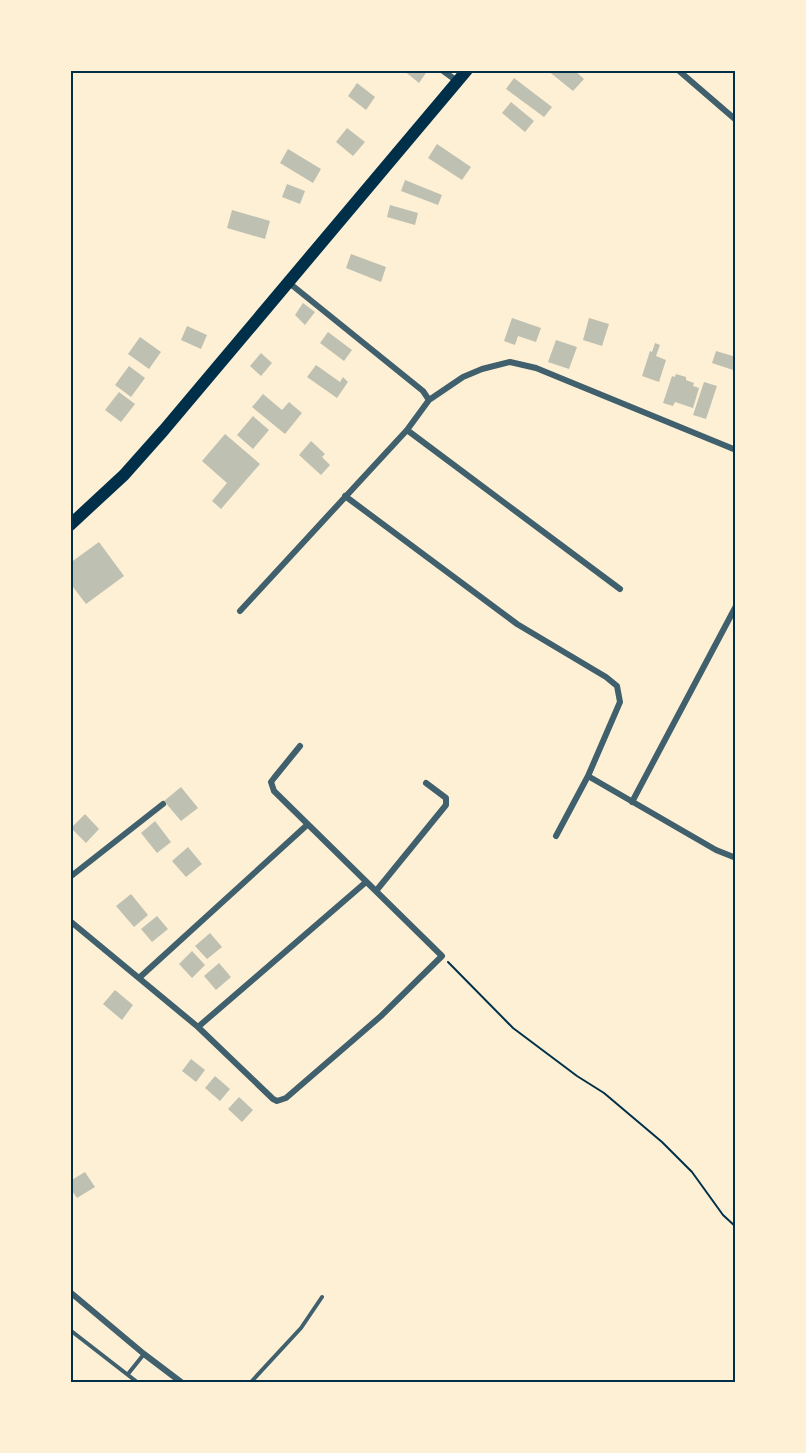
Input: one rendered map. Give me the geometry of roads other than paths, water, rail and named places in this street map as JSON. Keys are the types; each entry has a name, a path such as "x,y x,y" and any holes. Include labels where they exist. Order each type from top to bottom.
{"highway":[{"path":"70,525 141,456 466,70"}],"street":[{"path":"442,70 457,82"},
{"path":"678,70 735,120"},
{"path":"288,282 423,391 429,400"},
{"path":"240,611 407,430 429,400 463,377 482,369 510,362 536,368 735,450"},
{"path":"407,430 620,589"},
{"path":"345,496 517,624 606,677 617,686 620,702 588,776 556,836"},
{"path":"632,802 735,606"},
{"path":"70,921 198,1027 273,1099 277,1101 286,1098 381,1016 442,956 278,796 272,787 274,778 300,746"},
{"path":"588,776 716,850 735,858"},
{"path":"376,891 446,805 446,798 426,783"},
{"path":"70,877 164,804"},
{"path":"139,978 307,825"},
{"path":"198,1027 366,882"},
{"path":"70,1292 181,1382"}],"lane":[{"path":"251,1383 301,1328 322,1297"},
{"path":"70,1330 137,1383"},
{"path":"128,1374 144,1354"}]}
